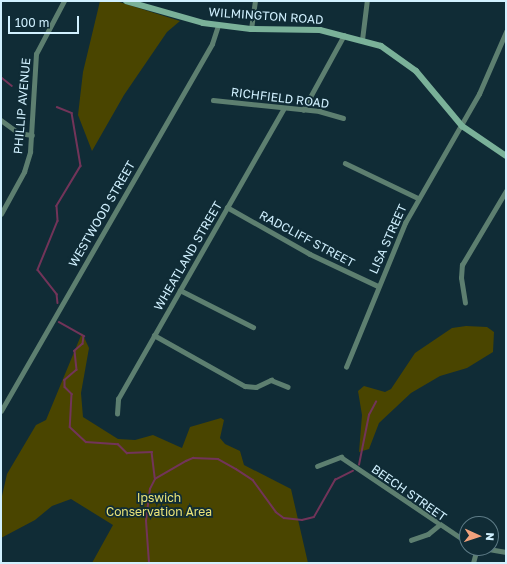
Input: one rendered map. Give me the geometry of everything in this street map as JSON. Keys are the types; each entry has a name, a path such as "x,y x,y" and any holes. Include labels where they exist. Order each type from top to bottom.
{"main road":[{"name":"WILMINGTON ROAD","path":"126,1 141,3 218,26 251,28 305,28 344,35 386,49 412,67 462,126 506,156"}],"street":[{"name":"PHILLIP AVENUE","path":"1,214 24,172 32,135 35,58 64,1"},
{"path":"251,28 255,1"},
{"path":"362,40 368,1"},
{"name":"WESTWOOD STREET","path":"1,411 212,44 218,26"},
{"name":"LISA STREET","path":"346,367 378,286 418,198 462,126 491,71 506,32"},
{"path":"303,110 344,35"},
{"name":"RICHFIELD ROAD","path":"213,100 283,110 303,110 344,118"},
{"name":"WHEATLAND STREET","path":"117,414 118,399 283,110"},
{"path":"1,120 19,133 32,135"},
{"path":"345,162 418,198"},
{"path":"466,304 460,278 462,265 506,191"},
{"name":"RADCLIFF STREET","path":"227,207 310,254 378,286"},
{"path":"180,290 253,327"},
{"path":"154,335 245,386 256,387 271,380 288,387"},
{"name":"BEECH STREET","path":"318,466 341,457 459,537"},
{"path":"411,540 428,534 439,525"}],"green space":[{"path":"100,1 116,1 180,21 167,32 124,95 92,151 78,115 83,72"},
{"path":"466,326 487,327 494,332 493,352 467,368 440,376 411,393 379,423 369,449 359,452 362,415 358,391 364,386 385,392 391,389 415,353 452,328"},
{"name":"Ipswich Conservation Area","path":"82,333 89,348 81,393 83,417 118,439 135,440 153,435 182,448 190,427 221,418 224,420 220,438 225,444 240,451 244,465 291,489 308,563 92,563 113,525 71,499 52,506 35,520 1,538 2,496 7,474 36,425 46,420"}],"waterway":[{"path":"1,77 12,86"},
{"path":"57,107 72,113 81,166 57,206 58,221 38,270 57,294 58,303"},
{"path":"59,322 84,336 83,344 75,351 77,370 65,380 65,387 72,394 70,427 86,442 118,444 127,453 152,452 155,478"},
{"path":"359,465 369,415 376,402"},
{"path":"149,563 146,521 150,489 155,479 186,461 193,458 218,459 253,480 276,512 284,518 302,520 314,517 335,480 353,471"}]}
